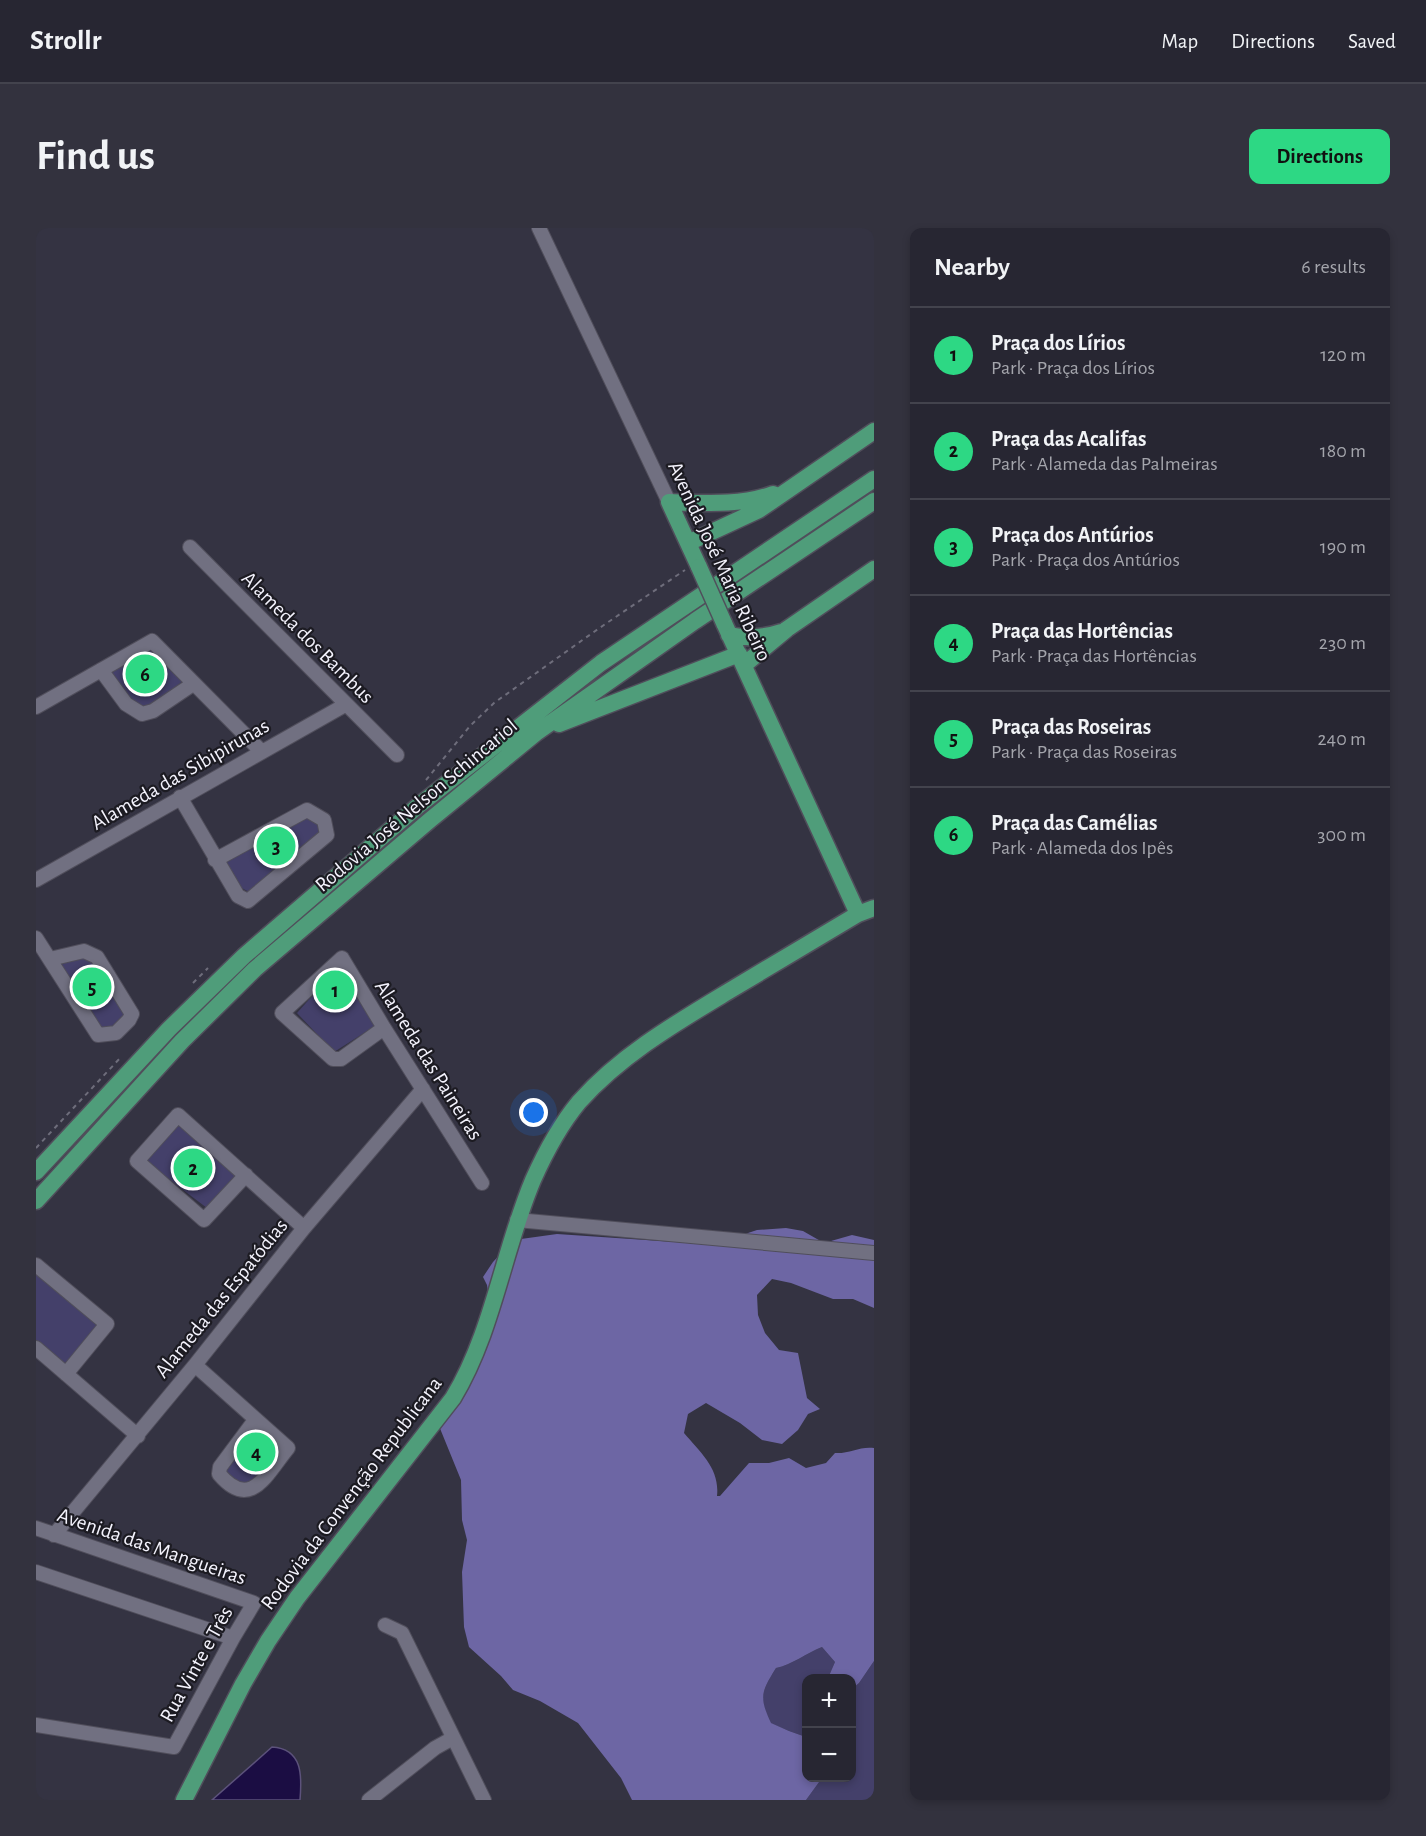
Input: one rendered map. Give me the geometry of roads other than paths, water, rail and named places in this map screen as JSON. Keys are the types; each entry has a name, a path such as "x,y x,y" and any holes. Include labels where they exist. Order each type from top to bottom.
{"main road":[{"path":"688,543 746,517 775,500 874,431"},
{"name":"Rodovia José Nelson Schincariol","path":"36,1172 169,1029 244,956 418,806 601,663 874,479"},
{"path":"669,502 757,500 789,489"},
{"name":"Rodovia José Nelson Schincariol","path":"36,1201 182,1041 255,969 536,733 687,626 874,501"},
{"name":"Avenida José Maria Ribeiro","path":"669,502 858,914"},
{"path":"536,733 741,660 874,570"},
{"path":"726,629 742,638 787,629"},
{"name":"Rodovia da Convenção Republicana","path":"184,1800 243,1684 268,1641 297,1598 453,1398 464,1380 483,1332 517,1220 549,1148 579,1102 604,1077 665,1029 858,914 874,908"}],"street":[{"name":"Avenida José Maria Ribeiro","path":"537,230 669,502"},
{"name":"Alameda dos Bambus","path":"190,547 397,755"},
{"path":"36,707 152,641 261,751"},
{"path":"101,670 126,704 141,714 153,711 193,684"},
{"name":"Alameda das Sibipirunas","path":"36,880 345,705"},
{"path":"180,797 215,860 238,896 248,901 327,835 324,820 306,810 215,860"},
{"path":"36,938 98,1035 116,1033 129,1020 132,1014 97,957 84,951 50,959"},
{"name":"Alameda das Paineiras","path":"384,1028 341,1059 333,1059 282,1013 342,958 482,1183"},
{"name":"Alameda das Espatódias","path":"54,1534 138,1436 304,1228 423,1089"},
{"path":"246,1175 204,1220 137,1161 178,1114 246,1175 304,1228"},
{"path":"517,1220 874,1253"},
{"path":"36,1265 107,1324 66,1374"},
{"path":"36,1348 138,1436"},
{"path":"195,1365 288,1448 254,1488 239,1491 227,1484 219,1474 220,1467 255,1420"},
{"name":"Avenida das Mangueiras","path":"36,1528 254,1602"},
{"path":"36,1572 233,1638"},
{"name":"Rua Vinte e Três","path":"36,1725 174,1747 254,1602"},
{"path":"385,1625 402,1633 484,1800"},
{"path":"369,1800 435,1748 453,1738"}],"place":[{"name":"Praça das Camélias","path":"145,674"},
{"name":"Praça dos Antúrios","path":"276,846"},
{"name":"Praça das Roseiras","path":"92,987"},
{"name":"Praça dos Lírios","path":"335,990"},
{"name":"Praça das Acalifas","path":"193,1168"},
{"name":"Praça das Hortências","path":"256,1452"}]}
